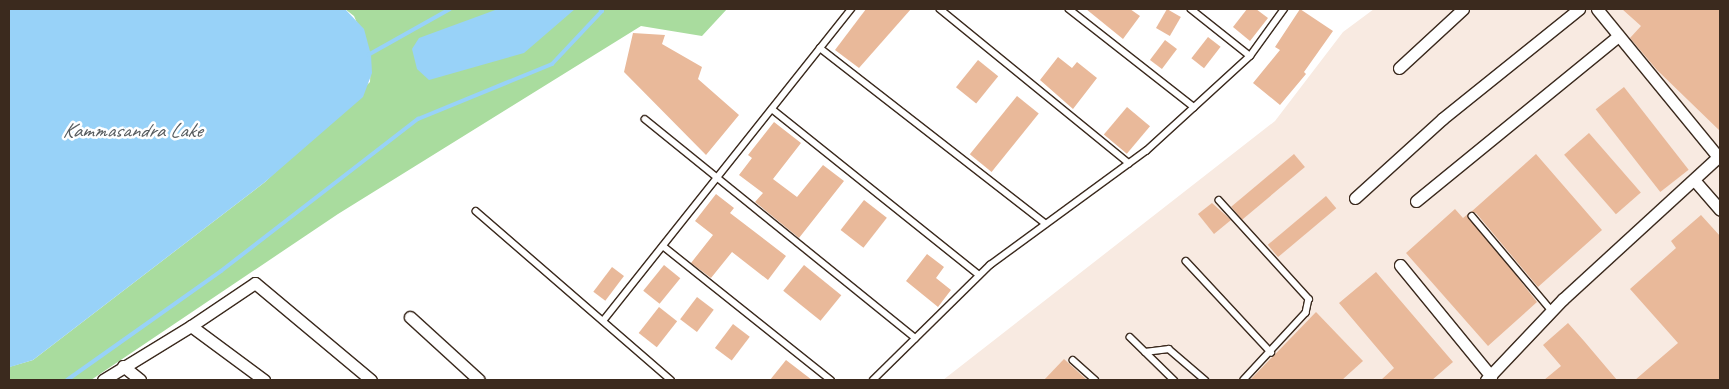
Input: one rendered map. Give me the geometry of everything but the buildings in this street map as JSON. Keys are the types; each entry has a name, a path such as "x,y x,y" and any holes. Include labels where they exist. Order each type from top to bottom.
{"street":[{"path":"1399,68 1463,9"},
{"path":"1356,198 1442,119 1579,9"},
{"path":"1400,265 1489,378 1552,311 1719,156 1617,37 1596,9"},
{"path":"1416,201 1617,37"},
{"path":"1695,180 1720,210"},
{"path":"103,380 191,326 255,283 372,380"},
{"path":"410,317 479,380"},
{"path":"191,326 264,380"},
{"path":"123,366 140,380"}],"lane":[{"path":"603,322 852,9"},
{"path":"940,9 1130,163"},
{"path":"1069,9 1194,108"},
{"path":"1191,9 1250,56"},
{"path":"873,380 980,275 1130,163 1194,108 1250,56 1284,9"},
{"path":"820,48 1046,224"},
{"path":"772,109 980,275"},
{"path":"645,119 716,179 915,338"},
{"path":"1219,200 1309,299 1306,313 1244,380"},
{"path":"476,211 671,380"},
{"path":"1472,216 1552,311"},
{"path":"663,246 830,380"},
{"path":"1186,261 1271,352"},
{"path":"1130,337 1174,380"},
{"path":"1145,352 1169,348 1205,380"},
{"path":"1073,360 1095,380"}],"shaded area":[{"path":"1374,9 1720,9 1720,380 943,380 1275,121 1343,32"}],"green space":[{"path":"345,9 727,9 702,36 641,26 338,214 91,380 9,380 9,367 33,360 265,182 370,82 371,55 354,16"}],"water":[{"name":"Kammasandra Lake","path":"9,9 345,9 364,29 371,55 372,73 363,97 265,182 33,360 10,367"},
{"path":"498,9 575,9 524,53 429,80 417,69 412,49 419,38"}],"waterway":[{"path":"368,55 450,9"},
{"path":"67,380 221,271 418,119 552,64 602,11 600,9"}]}
